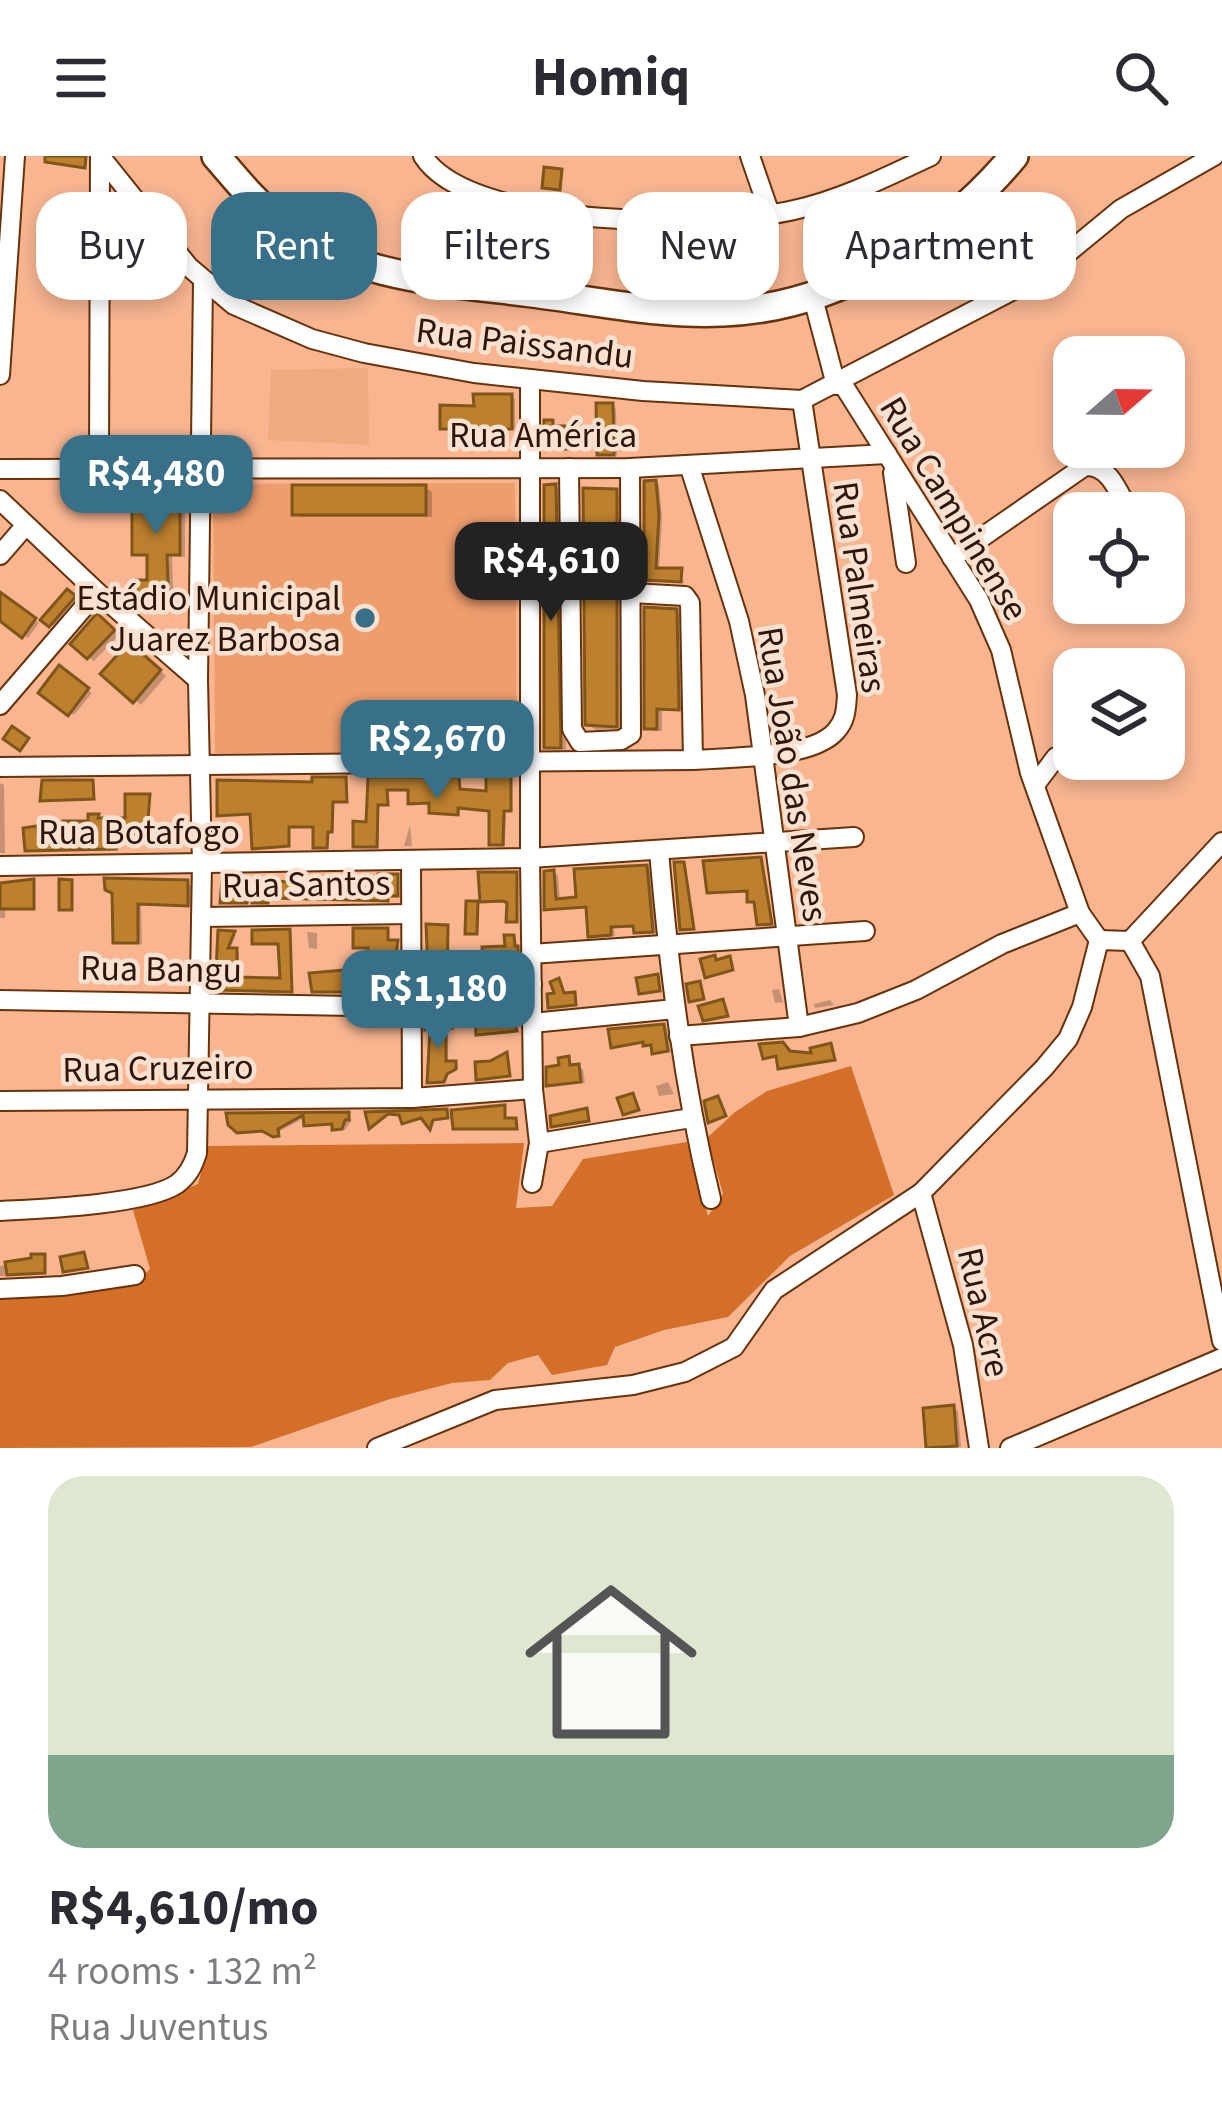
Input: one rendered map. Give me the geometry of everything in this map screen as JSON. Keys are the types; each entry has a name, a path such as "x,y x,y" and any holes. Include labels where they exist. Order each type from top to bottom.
{"highway":[{"path":"216,156 281,224 323,249 386,271 691,312 752,309 803,296"},
{"path":"979,192 1014,156"}],"street":[{"path":"0,375 6,180 16,156"},
{"path":"99,467 100,156"},
{"name":"Rua Paissandu","path":"100,156 203,282 234,305 311,338 404,361 530,379 802,400"},
{"path":"423,156 445,180 469,192 617,220"},
{"path":"750,156 762,192"},
{"path":"779,212 822,201 931,156"},
{"path":"802,400 1021,286 1054,266 1121,209 1214,156"},
{"path":"0,1211 66,1208 167,1189 191,1169 197,1153 203,282"},
{"name":"Rua Campinense","path":"814,300 839,384 979,600 1000,650 1020,746 1079,914 1099,940"},
{"path":"530,379 531,954 533,1089 539,1143 532,1183"},
{"name":"Rua Palmeiras","path":"0,767 693,760 764,754 825,741 846,716 840,637 802,400"},
{"path":"889,459 906,563"},
{"name":"Rua América","path":"0,469 630,468 889,459"},
{"name":"Rua João das Neves","path":"689,465 739,621 764,754 799,1027"},
{"path":"952,558 1084,466 1096,465 1106,472 1118,492"},
{"path":"569,468 572,729 580,742 621,740 631,734 630,468"},
{"path":"0,500 198,680"},
{"path":"0,555 26,525"},
{"path":"0,705 97,592"},
{"path":"632,593 685,596 690,603 693,760"},
{"path":"1035,785 1053,761"},
{"name":"Rua Botafogo","path":"0,866 530,858 854,837"},
{"path":"376,1448 495,1400 633,1385 702,1364 734,1347 762,1303 788,1279 921,1193 997,1118 1068,1039 1099,940 1130,941 1222,842"},
{"path":"659,851 691,1118 711,1199"},
{"path":"411,861 412,1098"},
{"name":"Rua Santos","path":"201,917 411,914"},
{"path":"679,1036 799,1027 859,1013 916,991 994,948 1079,914"},
{"path":"531,954 865,932"},
{"path":"1130,941 1150,976 1222,1342"},
{"name":"Rua Bangu","path":"0,1000 486,1007 515,998 532,985"},
{"path":"532,1023 675,1010"},
{"name":"Rua Cruzeiro","path":"0,1101 412,1098 533,1089"},
{"path":"539,1143 691,1118"},
{"name":"Rua Acre","path":"921,1193 963,1345 979,1448"},
{"path":"0,1289 134,1275"},
{"path":"1010,1448 1222,1358"}],"shaded area":[{"path":"368,368 369,445 268,440 271,370"},
{"name":"Estádio Municipal Juarez Barbosa","path":"515,483 517,752 215,753 213,484"},
{"path":"851,1066 894,1195 790,1256 728,1317 664,1330 615,1347 607,1365 552,1375 538,1355 508,1363 490,1380 452,1383 390,1399 251,1447 0,1448 0,1298 134,1285 150,1269 133,1210 198,1184 208,1146 524,1143 516,1208 552,1206 583,1159 687,1142 708,1216 723,1194 707,1138 767,1091"}],"building":[{"path":"45,156 86,156 85,168 45,162"},
{"path":"544,167 562,169 560,190 542,188"},
{"path":"473,394 512,394 512,429 440,429 440,405 474,406"},
{"path":"596,403 613,403 614,455 597,455"},
{"path":"544,420 553,420 553,426 576,426 574,449 560,449 560,435 544,436"},
{"path":"656,480 656,568 682,568 681,582 644,580 644,481"},
{"path":"132,483 180,483 180,555 167,555 169,609 147,610 147,599 137,599 136,580 147,580 147,555 132,555"},
{"path":"556,484 561,748 544,748 544,485"},
{"path":"292,485 426,485 426,515 292,515"},
{"path":"583,488 617,489 617,727 585,725"},
{"path":"67,589 76,596 49,627 40,620"},
{"path":"0,592 36,618 22,638 0,621"},
{"path":"644,607 677,609 679,710 657,709 657,729 644,729"},
{"path":"97,613 115,630 87,659 70,644"},
{"path":"129,642 161,670 133,703 100,674"},
{"path":"59,665 89,688 68,716 38,693"},
{"path":"12,726 29,738 20,751 3,739"},
{"path":"511,775 511,811 504,811 503,845 489,845 489,811 458,808 458,815 429,813 429,803 408,804 408,790 387,790 388,805 378,805 377,847 353,847 353,821 366,822 368,777 459,777 460,789 486,791 486,776"},
{"path":"312,777 346,777 347,802 333,802 327,848 313,848 313,827 289,827 289,846 252,849 250,814 217,816 217,780 312,782"},
{"path":"42,780 93,780 94,799 40,801"},
{"path":"125,794 150,794 147,833 116,833 116,849 25,851 23,828 37,826 38,834 63,833 63,821 88,821 88,814 125,818"},
{"path":"761,857 772,924 757,925 754,902 747,902 747,891 707,893 703,861"},
{"path":"674,862 684,862 694,929 680,930"},
{"path":"647,865 653,932 611,927 611,935 588,937 586,907 544,910 544,871 554,870 556,899 576,897 574,869"},
{"path":"478,872 517,872 517,922 506,922 507,903 480,902"},
{"path":"378,874 398,874 398,896 388,896 388,901 275,898 276,881 306,883 306,876 332,878 332,886 356,888 356,897 377,888"},
{"path":"104,878 188,880 188,906 138,904 138,943 113,943 112,893 105,890"},
{"path":"34,879 34,909 0,909 0,883"},
{"path":"59,879 72,880 72,910 59,910"},
{"path":"222,879 254,880 253,889 268,898 268,903 252,903 252,890 247,903 220,903"},
{"path":"466,901 478,901 477,934 465,934"},
{"path":"426,924 448,925 447,994 429,994"},
{"path":"353,928 388,928 388,940 398,940 393,977 398,978 398,993 380,993 382,972 367,972 368,948 353,948"},
{"path":"290,929 292,992 215,990 218,930 235,931 228,948 237,948 237,977 280,978 278,944 252,944 252,930"},
{"path":"504,935 514,935 518,946 518,978 507,985 505,958 483,960 482,947 505,946"},
{"path":"715,955 716,960 730,956 733,970 705,978 700,959"},
{"path":"345,970 345,992 312,992 309,973"},
{"path":"658,974 660,991 639,994 636,978"},
{"path":"559,978 564,993 575,992 576,1005 548,1008 547,994 554,993 550,982"},
{"path":"700,981 704,999 689,1002 686,984"},
{"path":"723,999 728,1016 703,1021 698,1006"},
{"path":"513,1016 517,1031 476,1035 475,1020"},
{"path":"425,1021 449,1021 452,1028 446,1030 446,1061 456,1061 456,1069 444,1082 427,1083 430,1030 425,1030"},
{"path":"664,1024 668,1051 652,1054 651,1045 643,1046 643,1042 611,1048 608,1029"},
{"path":"783,1042 790,1051 811,1053 810,1048 831,1043 835,1060 778,1069 776,1056 763,1059 759,1044"},
{"path":"507,1052 510,1076 476,1080 475,1062"},
{"path":"569,1056 570,1065 579,1064 581,1082 546,1086 546,1067 559,1065 558,1058"},
{"path":"633,1093 639,1110 623,1115 617,1098"},
{"path":"718,1096 726,1116 708,1123 704,1101"},
{"path":"505,1105 505,1118 516,1118 517,1129 453,1129 451,1110"},
{"path":"587,1108 589,1121 551,1127 550,1116"},
{"path":"447,1109 448,1118 433,1120 430,1130 421,1118 402,1124 399,1115 388,1114 369,1129 365,1112"},
{"path":"349,1112 342,1129 332,1130 332,1124 304,1126 303,1115 273,1137 262,1131 237,1133 228,1125 226,1113"},
{"path":"84,1252 88,1268 63,1272 60,1257"},
{"path":"31,1254 45,1254 45,1273 7,1275 5,1262 31,1258"},
{"path":"954,1405 957,1446 926,1448 923,1408"}],"place":[{"name":"Estádio Municipal Juarez Barbosa","path":"365,618"}]}
